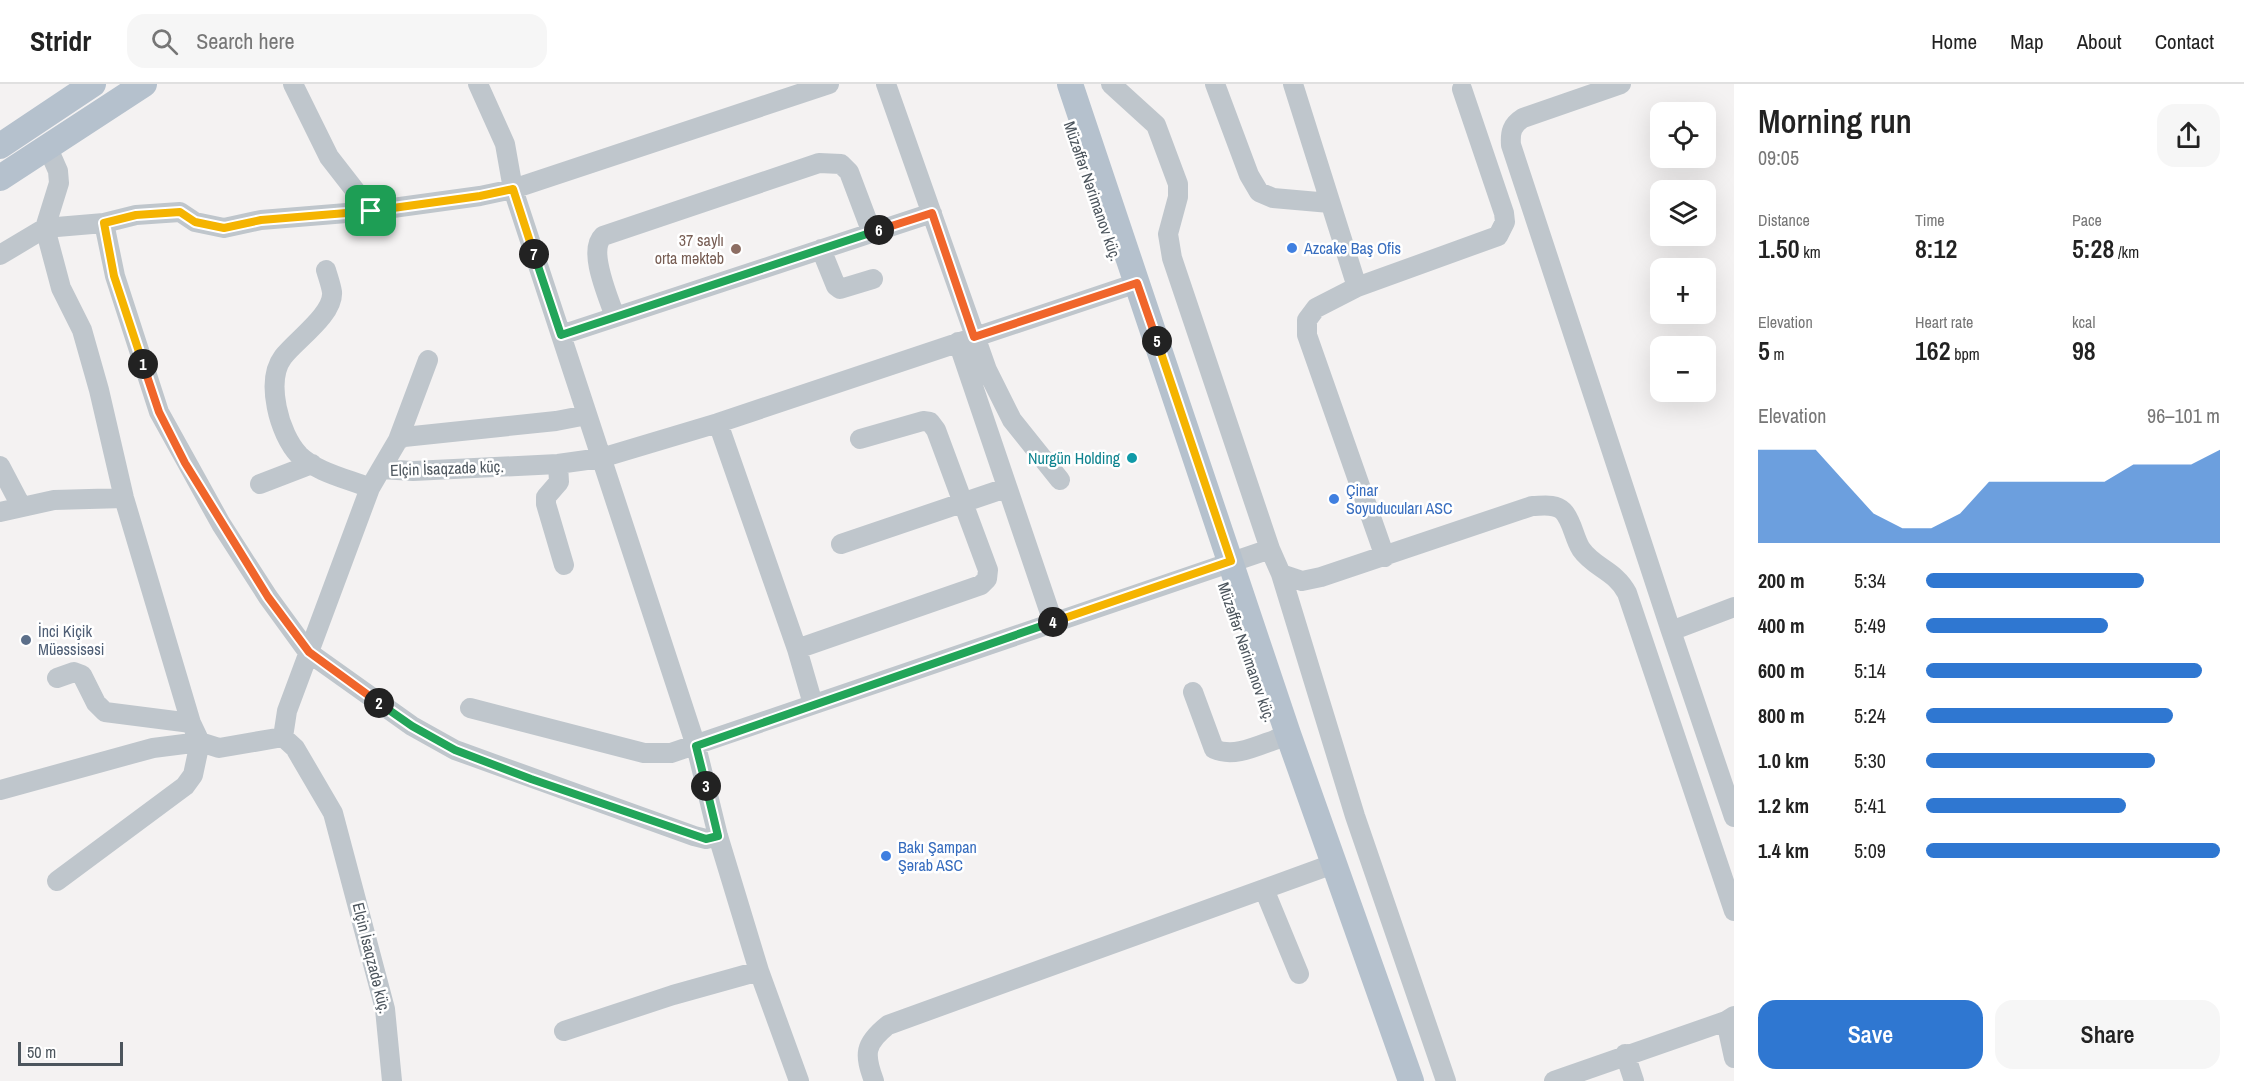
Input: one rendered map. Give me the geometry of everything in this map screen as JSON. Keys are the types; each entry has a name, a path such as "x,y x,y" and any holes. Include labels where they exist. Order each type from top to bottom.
{"main road":[{"path":"0,146 93,84"},
{"path":"0,178 144,84"},
{"name":"Müzəffər Nərimanov küç.","path":"1057,84 1131,285"},
{"path":"1070,84 1131,285 1224,563 1411,1081"},
{"name":"Müzəffər Nərimanov küç.","path":"1224,563 1277,739 1398,1081"}],"street":[{"path":"293,84 329,157 371,211"},
{"path":"478,84 505,144 513,189 696,746 718,836 759,971 799,1081"},
{"path":"0,255 45,228 104,223 136,215 180,212 195,222 224,228 261,220 371,211 480,196 513,189 829,84"},
{"path":"886,84 932,213 1006,488 1053,622"},
{"path":"1111,84 1156,125 1178,184 1178,197 1168,234 1172,258 1270,549 1281,574 1355,816 1446,1081"},
{"path":"1215,84 1249,175 1259,192 1273,198 1330,203"},
{"path":"1293,84 1357,287"},
{"path":"1621,84 1523,118 1514,124 1510,135 1511,145 1734,817"},
{"path":"1385,557 1307,335 1307,320 1316,308 1357,287 1491,240 1502,231 1505,222 1504,213 1462,89"},
{"path":"47,146 58,171 59,183 45,228 61,288 82,330 124,498 191,723 200,742 193,776 185,786 57,881"},
{"path":"615,317 595,253 597,242 603,236 819,163 842,164 849,172 872,233"},
{"path":"561,335 932,213"},
{"path":"104,223 114,276 159,412 221,524 268,597 309,652 412,726 455,750 694,836 706,839 718,836"},
{"path":"821,249 836,286 840,289 873,279"},
{"path":"326,270 332,294 327,310 282,358 274,389 281,424 298,454 312,464 370,488"},
{"name":"Elçin İsaqzadə küç.","path":"392,1081 386,1009 333,813 295,748 283,736 287,711 370,488 381,470 413,471 558,464 601,458 718,423 1131,285"},
{"path":"966,340 1012,420 1060,480"},
{"path":"381,470 398,440 428,360"},
{"path":"398,440 411,436 534,424 587,415"},
{"path":"797,649 981,585 987,579 988,570 936,430 930,422 922,421 860,439"},
{"path":"718,423 797,649 813,704"},
{"path":"260,484 312,464"},
{"path":"558,464 559,482 546,497 546,504 564,565"},
{"path":"0,466 21,506"},
{"path":"842,544 1006,488"},
{"path":"0,512 54,500 124,498"},
{"path":"1281,574 1302,581 1385,557 1532,506 1551,505 1563,511 1581,548 1593,562 1620,579 1627,593 1734,911"},
{"path":"470,708 644,753 671,753 1270,549"},
{"path":"1671,631 1734,607"},
{"path":"57,678 74,672 82,675 96,703 105,712 191,723"},
{"path":"1193,692 1214,749 1227,753 1247,750 1277,739"},
{"path":"0,790 153,748 200,742 219,748 283,736"},
{"path":"874,1081 866,1059 872,1038 888,1025 1322,868"},
{"path":"1264,889 1299,974"},
{"path":"564,1031 673,995 759,971"},
{"path":"1554,1081 1730,1018 1734,1058"},
{"path":"1625,1054 1634,1081"}],"place":[{"name":"Azcake Baş Ofis","path":"1292,248"},
{"name":"37 saylı orta məktəb","path":"736,249"},
{"name":"Nurgün Holding","path":"1132,458"},
{"name":"Çinar Soyuducuları ASC","path":"1334,499"},
{"name":"İnci Kiçik Müəssisəsi","path":"26,640"},
{"name":"Bakı Şampan Şərab ASC","path":"886,856"}],"route":[{"path":"513,189 561,335 932,213 974,337 1137,283 1231,561 696,746 718,836 706,839 531,779 455,750 412,726 309,652 268,597 185,463 159,412 114,276 104,223 136,215 180,212 195,222 224,228 261,220 371,211 480,196 513,189"}]}
